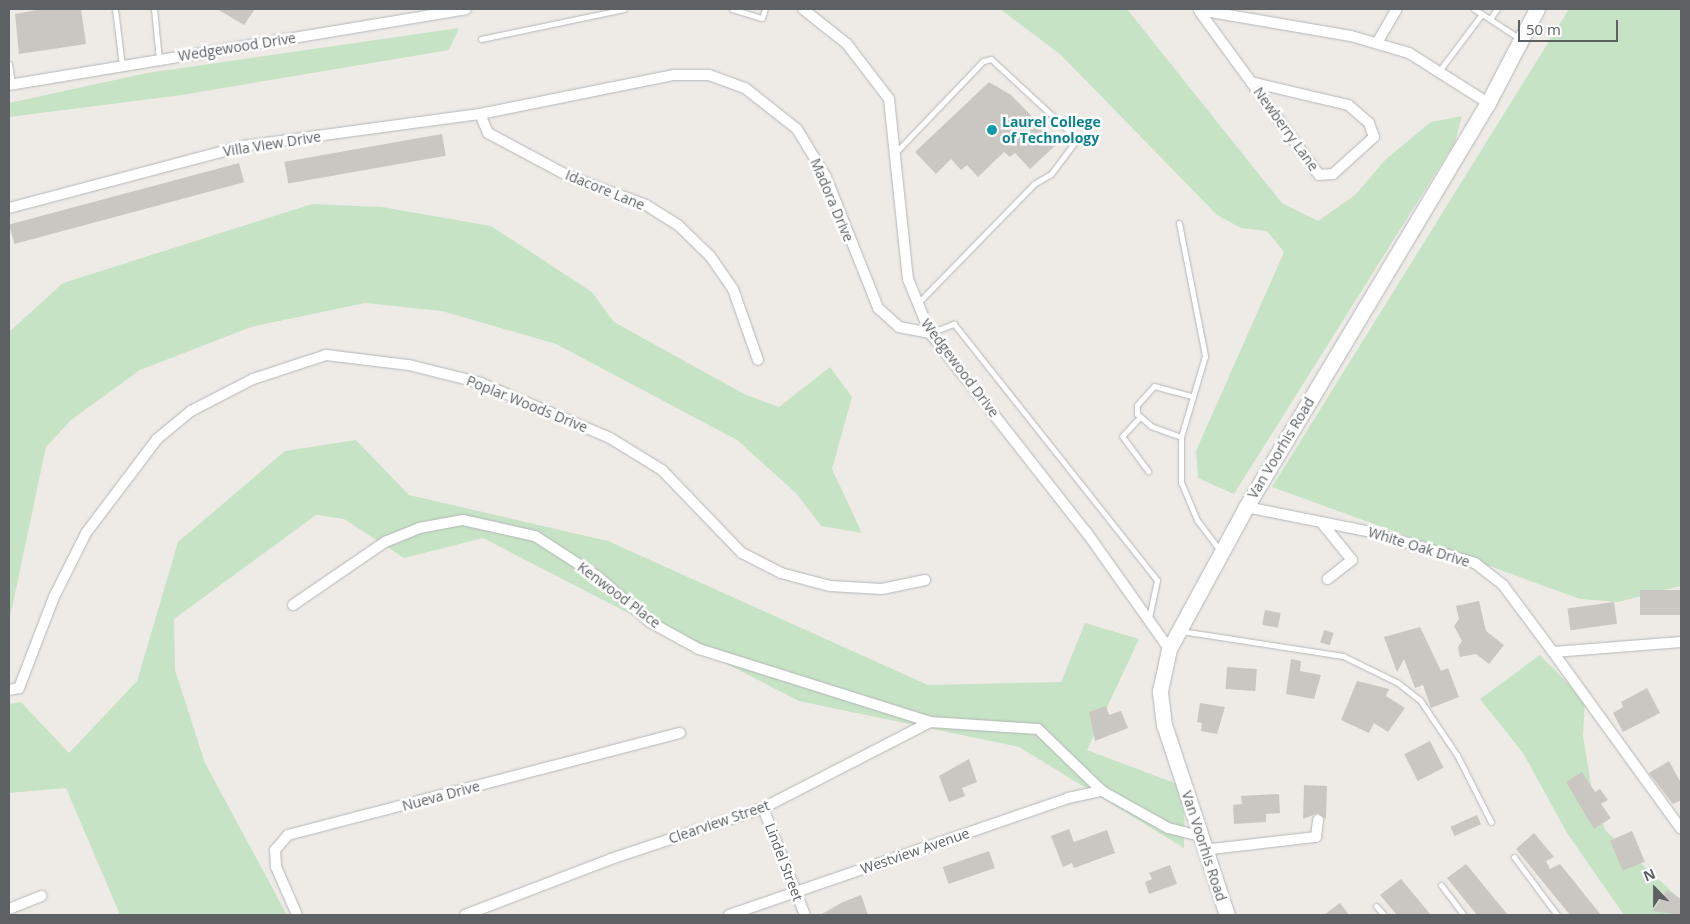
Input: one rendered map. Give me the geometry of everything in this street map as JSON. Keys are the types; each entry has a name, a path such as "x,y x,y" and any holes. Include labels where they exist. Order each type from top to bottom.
{"street":[{"name":"Wedgewood Drive","path":"10,85 466,9"},
{"name":"Wedgewood Drive","path":"803,9 840,38 871,72 888,99 895,152 898,215 916,305 930,333 1149,617 1169,649"},
{"path":"1378,43 1398,9"},
{"name":"Van Voorhis Road","path":"1227,915 1197,835 1164,725 1160,691 1169,649 1246,507 1488,102 1538,9"},
{"path":"1199,10 1378,43 1409,53 1488,102"},
{"name":"Newberry Lane","path":"1199,10 1251,82 1320,175 1333,174 1374,137 1369,123 1348,105 1251,82"},
{"name":"Madora Drive","path":"480,114 674,75 709,75 745,88 798,129 812,152 878,308 899,327 930,333"},
{"name":"Villa View Drive","path":"9,208 243,146 480,114"},
{"name":"Idacore Lane","path":"480,114 488,133 570,177 646,205 678,225 710,256 732,289 758,360"},
{"name":"Poplar Woods Drive","path":"9,690 19,688 54,597 86,533 157,439 191,411 253,379 326,355 409,365 481,383 610,438 662,470 742,553 781,573 830,586 874,588 925,580"},
{"name":"White Oak Drive","path":"1246,507 1321,522 1475,563 1503,585 1681,829"},
{"name":"Kenwood Place","path":"293,605 385,542 419,528 463,520 535,536 597,576 650,622 700,649 930,722 1038,729 1102,791 1168,828 1197,835"},
{"path":"1321,522 1352,560 1328,579"},
{"path":"1553,652 1681,642"},
{"name":"Clearview Street","path":"465,915 526,891 763,808 930,722"},
{"name":"Nueva Drive","path":"297,915 276,867 275,850 288,835 680,734"},
{"name":"Westview Avenue","path":"729,915 1068,798 1102,791"},
{"name":"Lindel Street","path":"763,808 805,915"},
{"path":"1203,850 1316,838 1318,820"},
{"path":"9,909 41,896"}],"lane":[{"path":"115,9 122,66"},
{"path":"154,9 160,60"},
{"path":"481,39 624,9"},
{"path":"732,9 762,18 765,9"},
{"path":"1474,9 1521,40"},
{"path":"1490,19 1497,9"},
{"path":"1439,71 1482,14"},
{"path":"895,152 983,61 991,59 1073,135 1075,142 1051,174 1036,182 916,305"},
{"path":"9,64 10,85"},
{"path":"1179,222 1205,356 1181,438 1181,482 1197,520 1221,552"},
{"path":"930,333 954,324 1157,580 1149,617"},
{"path":"1148,471 1122,436 1140,417 1140,398 1154,386 1192,396"},
{"path":"1140,417 1181,438"},
{"path":"1180,631 1344,656 1398,683 1420,700 1457,755 1491,822"},
{"path":"1514,857 1557,915"},
{"path":"1441,885 1464,915"},
{"path":"1376,906 1384,915"}],"green space":[{"path":"1000,9 1127,9 1282,203 1318,221 1355,195 1386,159 1431,122 1462,116 1455,142 1234,494 1198,478 1196,451 1284,252 1267,231 1241,228 1217,215 1061,55"},
{"path":"1569,9 1681,9 1681,586 1618,602 1580,599 1272,487"},
{"path":"459,28 449,50 182,95 9,117 9,103 147,73"},
{"path":"312,204 382,207 491,226 592,292 614,322 744,394 779,407 830,367 852,397 832,469 862,533 821,526 797,494 737,440 556,344 442,311 365,303 251,327 140,370 71,420 46,447 9,622 9,332 63,283"},
{"path":"356,440 409,495 608,541 928,685 1061,682 1085,623 1139,639 1087,750 1185,787 1184,848 1019,747 799,701 483,538 404,558 344,519 316,515 174,619 175,670 205,763 287,915 120,915 66,788 9,793 9,704 21,702 69,753 137,681 178,542 285,451"},
{"path":"1540,655 1585,701 1583,736 1594,802 1606,831 1681,900 1681,915 1624,915 1567,833 1523,753 1480,699"}],"building":[{"path":"42,9 81,9 86,44 19,54 15,14"},
{"path":"217,9 255,9 244,25"},
{"name":"Laurel College of Technology","path":"989,82 1011,95 1058,143 1030,169 1015,153 1010,157 1004,152 978,177 967,165 961,170 951,159 936,174 915,152"},
{"path":"442,134 446,156 288,183 284,162"},
{"path":"239,163 244,182 14,244 9,225"},
{"path":"1640,590 1681,590 1681,615 1640,615"},
{"path":"1479,601 1486,631 1504,645 1489,664 1476,654 1460,657 1458,647 1462,641 1454,626 1459,619 1456,606"},
{"path":"1614,602 1617,624 1571,630 1567,609"},
{"path":"1265,610 1281,613 1278,628 1262,625"},
{"path":"1420,627 1441,671 1448,668 1459,697 1431,708 1423,685 1415,688 1404,659 1397,672 1384,637"},
{"path":"1324,630 1334,633 1330,645 1320,642"},
{"path":"1291,659 1301,661 1300,671 1321,675 1314,699 1286,694"},
{"path":"1227,667 1257,669 1255,691 1225,689"},
{"path":"1357,681 1389,689 1386,696 1405,708 1388,732 1374,723 1369,733 1341,720"},
{"path":"1647,688 1660,713 1623,732 1613,713 1623,707 1621,702"},
{"path":"1200,703 1225,707 1217,734 1201,731 1202,723 1197,722"},
{"path":"1106,706 1109,715 1121,711 1128,728 1095,741 1089,712"},
{"path":"1430,741 1444,768 1418,781 1404,754"},
{"path":"969,759 977,782 962,788 965,796 949,802 939,776"},
{"path":"1669,761 1681,783 1681,800 1673,804 1649,773"},
{"path":"1582,772 1595,792 1600,789 1608,800 1601,804 1611,818 1594,829 1566,782"},
{"path":"1304,785 1327,786 1326,819 1318,813 1303,819"},
{"path":"1279,794 1280,813 1266,814 1266,822 1234,824 1233,805 1242,804 1241,796"},
{"path":"1477,815 1481,824 1455,836 1451,827"},
{"path":"1069,829 1074,842 1107,830 1115,853 1074,868 1072,863 1063,867 1051,836"},
{"path":"1632,831 1645,861 1623,871 1610,840"},
{"path":"1534,833 1554,857 1546,861 1550,869 1560,864 1601,915 1570,915 1516,849"},
{"path":"989,851 995,868 949,884 943,867"},
{"path":"1466,864 1508,915 1477,915 1447,878"},
{"path":"1170,865 1177,884 1149,894 1145,882 1152,879 1149,873"},
{"path":"1401,879 1431,915 1397,915 1380,895"},
{"path":"1667,890 1681,899 1681,915 1653,911"},
{"path":"861,895 868,915 820,915 843,902"},
{"path":"1340,903 1349,915 1324,915"}],"place":[{"name":"Laurel College of Technology","path":"992,130"}]}
